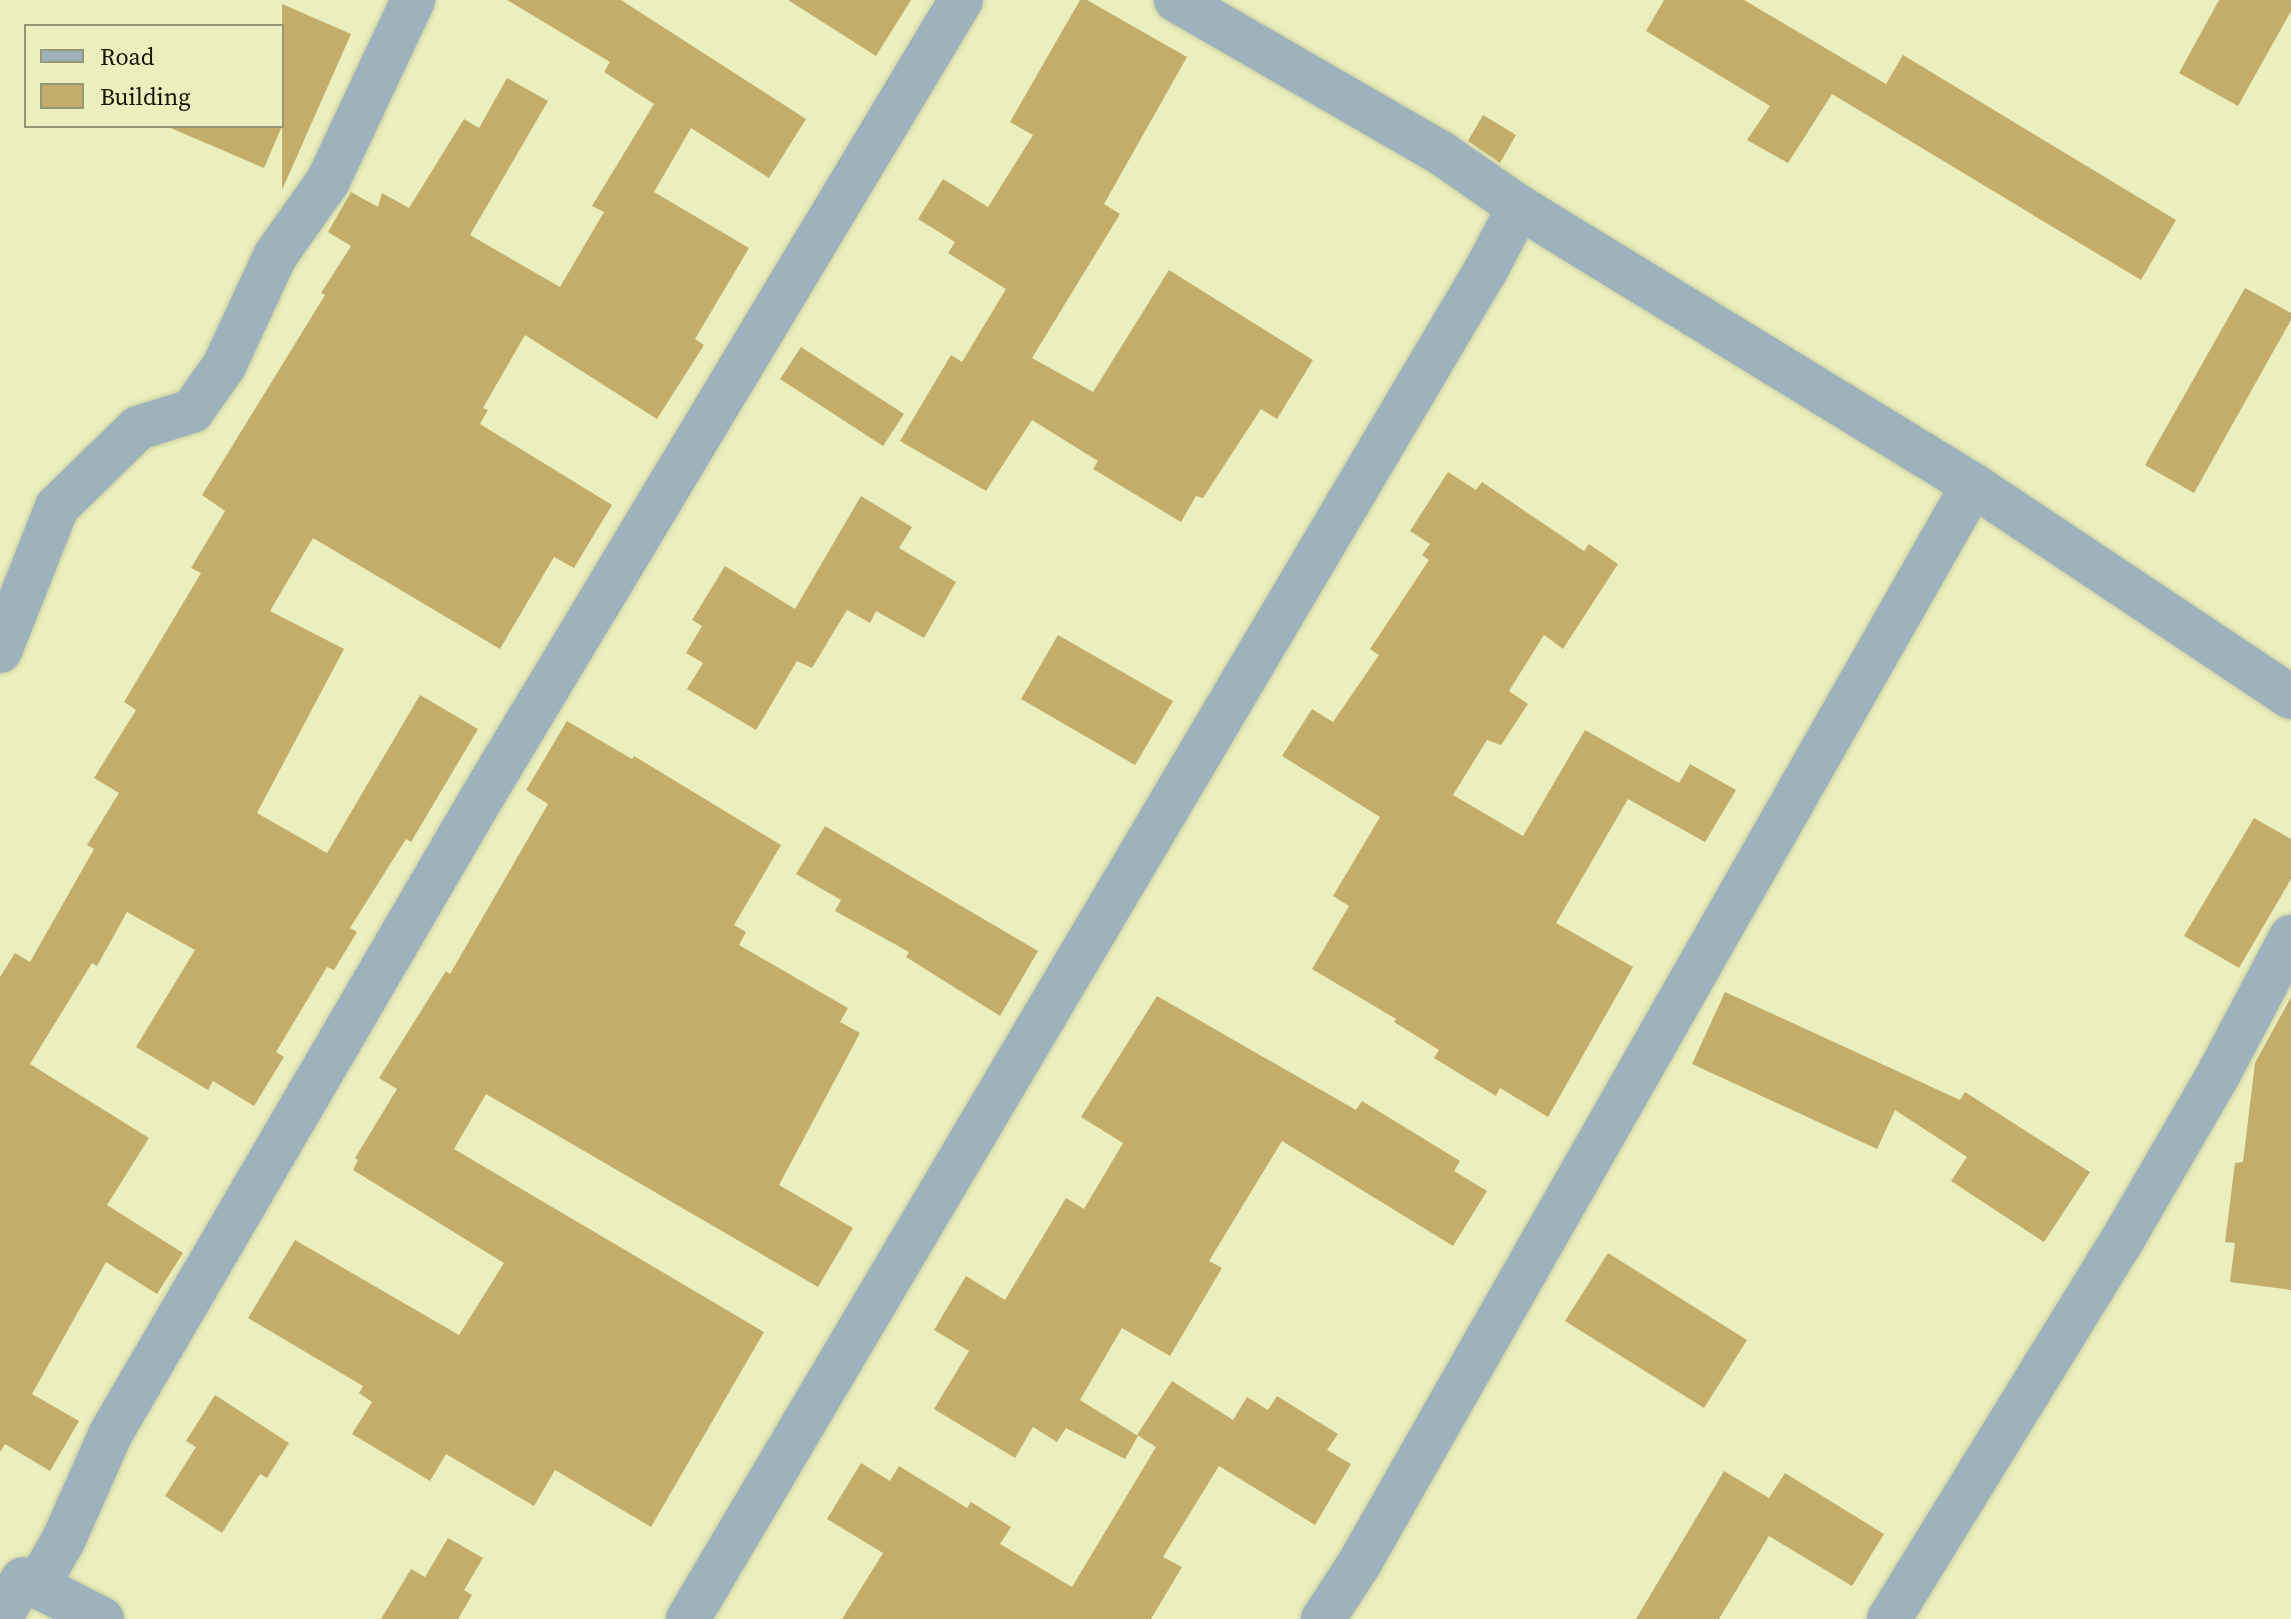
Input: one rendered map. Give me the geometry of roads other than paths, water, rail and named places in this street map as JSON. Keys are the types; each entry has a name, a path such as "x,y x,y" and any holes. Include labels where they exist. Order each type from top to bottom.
{"street":[{"path":"0,651 57,507 138,428 192,411 224,366 275,256 328,181 413,0"},
{"path":"0,1618 20,1578 64,1539 127,1406 481,799 961,0"},
{"path":"1176,0 1441,153 1519,207 1973,485 2291,697"},
{"path":"688,1619 1471,296 1519,207"},
{"path":"1323,1619 1359,1564 1973,485"},
{"path":"1889,1619 2120,1244 2219,1073 2291,937"},
{"path":"20,1578 102,1619"}]}
